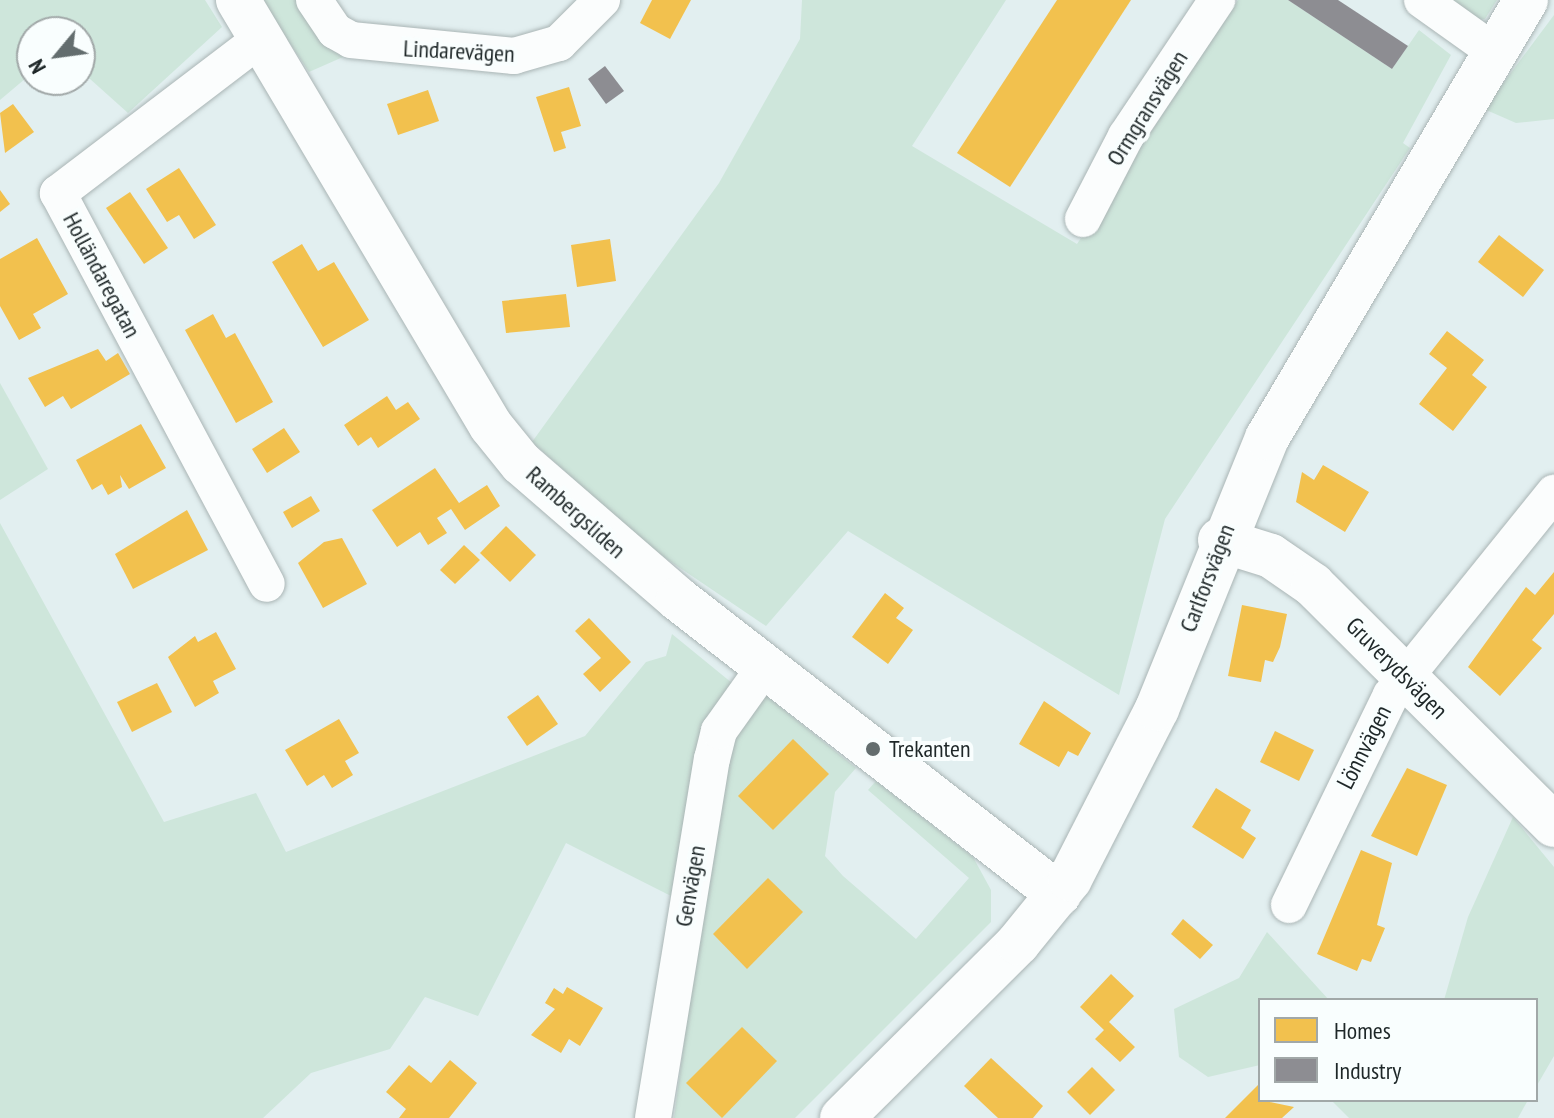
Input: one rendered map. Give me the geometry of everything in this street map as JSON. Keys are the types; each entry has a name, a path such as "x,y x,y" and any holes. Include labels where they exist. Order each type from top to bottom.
{"street":[{"name":"Rambergsliden","path":"238,0 263,37 491,426 587,524 764,668 1059,895"},
{"name":"Lindarevägen","path":"314,0 335,31 351,40 514,56 570,37 602,0"},
{"name":"Ormgransvägen","path":"1083,219 1126,136 1217,0"},
{"path":"1422,0 1492,50"},
{"name":"Carlforsvägen","path":"842,1118 1059,895 1157,709 1220,540 1267,438 1492,50 1526,0"},
{"name":"Holländaregatan","path":"263,37 58,193 267,584"},
{"name":"Lönnvägen","path":"1289,905 1370,727 1405,675 1554,493"},
{"name":"Gruverydsvägen","path":"1220,540 1271,556 1313,585 1554,825"},
{"name":"Genvägen","path":"653,1118 712,759 719,731 764,668"}],"green space":[{"path":"0,0 205,0 222,27 128,113 96,84 96,16 16,16 16,86 0,100"},
{"path":"261,0 298,0 320,41 343,57 309,72"},
{"path":"802,0 1006,0 912,146 1077,244 1238,0 1288,0 1392,69 1419,30 1451,55 1403,143 1410,148 1165,519 1119,695 848,531 766,626 652,549 532,442 719,183 800,39"},
{"path":"1443,0 1497,0 1485,19 1475,20"},
{"path":"1554,15 1554,119 1516,123 1484,109"},
{"path":"0,383 48,469 0,500"},
{"path":"0,523 164,822 256,793 286,852 585,736 646,662 666,656 672,634 732,683 696,758 671,896 566,843 478,1016 425,997 390,1049 311,1073 263,1118 0,1118"},
{"path":"763,693 856,768 835,792 825,856 843,876 916,939 969,878 868,790 876,781 973,857 991,890 991,922 795,1118 674,1118 722,753"},
{"path":"1513,817 1554,867 1554,1056 1538,1084 1538,998 1445,998 1468,917"},
{"path":"1267,932 1327,998 1258,998 1258,1065 1208,1077 1179,1057 1174,1009 1239,978"},
{"path":"1333,1102 1527,1102 1518,1118 1349,1118"}],"building: Homes":[{"path":"652,0 691,0 670,39 640,23"},
{"path":"1057,0 1131,0 1010,187 957,153"},
{"path":"569,87 581,126 561,132 566,148 554,152 536,97"},
{"path":"428,90 439,121 398,135 387,104"},
{"path":"13,104 34,132 5,153 0,113"},
{"path":"179,168 216,225 194,239 179,215 167,222 146,189"},
{"path":"0,190 10,204 0,212"},
{"path":"130,192 168,248 144,264 106,208"},
{"path":"1499,235 1544,270 1523,297 1478,262"},
{"path":"37,238 68,294 33,314 41,328 19,340 0,306 0,259"},
{"path":"610,239 616,281 577,287 571,245"},
{"path":"302,244 318,271 334,262 369,320 323,347 272,262"},
{"path":"566,294 570,327 506,333 502,301"},
{"path":"213,314 226,338 235,333 273,402 236,423 185,330"},
{"path":"1447,331 1484,360 1472,375 1487,387 1453,431 1419,404 1447,368 1429,354"},
{"path":"98,349 106,361 118,353 130,374 71,409 63,396 45,407 28,378"},
{"path":"387,396 396,410 408,402 420,419 378,448 371,437 358,446 344,425"},
{"path":"141,424 166,468 129,489 120,475 122,487 108,495 102,484 92,490 76,460"},
{"path":"284,428 300,452 267,473 252,449"},
{"path":"1323,465 1369,492 1345,532 1296,502 1302,472 1314,480"},
{"path":"435,468 459,503 487,485 500,506 465,530 451,509 437,518 447,533 428,545 420,532 397,547 372,510"},
{"path":"311,496 320,511 292,528 283,512"},
{"path":"187,510 208,550 133,589 115,554"},
{"path":"506,526 536,555 510,582 480,553"},
{"path":"342,538 367,584 323,608 298,563 324,542"},
{"path":"464,545 480,560 455,584 440,570"},
{"path":"1554,572 1554,614 1532,640 1542,648 1500,696 1468,667 1526,587 1535,595"},
{"path":"885,593 904,608 896,618 913,630 888,664 852,637"},
{"path":"1242,605 1287,614 1280,647 1273,662 1265,660 1261,682 1228,676"},
{"path":"589,618 631,662 600,692 583,674 601,658 575,631"},
{"path":"216,632 236,669 213,681 219,693 195,707 168,657 195,636 198,642"},
{"path":"157,683 172,712 132,732 117,702"},
{"path":"538,695 558,724 527,746 507,717"},
{"path":"1044,701 1091,733 1078,756 1068,751 1059,767 1019,744"},
{"path":"339,719 359,753 345,761 353,775 332,788 324,775 307,786 285,750"},
{"path":"1275,731 1314,750 1299,781 1260,762"},
{"path":"793,739 829,774 773,830 738,796"},
{"path":"1407,768 1447,785 1417,856 1371,836"},
{"path":"1216,788 1251,810 1241,828 1256,838 1243,859 1192,827"},
{"path":"1361,850 1392,863 1377,925 1385,928 1371,962 1362,959 1357,971 1317,954"},
{"path":"768,878 803,912 747,969 713,934"},
{"path":"1183,919 1213,945 1200,959 1171,934"},
{"path":"1111,974 1134,996 1109,1022 1135,1047 1120,1062 1095,1039 1104,1030 1080,1007"},
{"path":"567,987 603,1008 580,1046 569,1039 561,1053 531,1035 555,1009 545,1003 554,988 563,994"},
{"path":"742,1027 777,1061 722,1118 686,1083"},
{"path":"991,1058 1043,1106 1033,1118 998,1118 964,1086"},
{"path":"450,1060 477,1083 449,1118 399,1118 406,1109 386,1092 409,1065 431,1083"},
{"path":"1092,1067 1115,1090 1090,1115 1067,1092"},
{"path":"1258,1085 1258,1102 1294,1107 1282,1118 1225,1118"}],"building: Industry":[{"path":"1288,0 1338,0 1408,46 1392,69"},
{"path":"605,66 624,91 606,104 588,79"}],"place":[{"name":"Trekanten","path":"873,749"}]}
